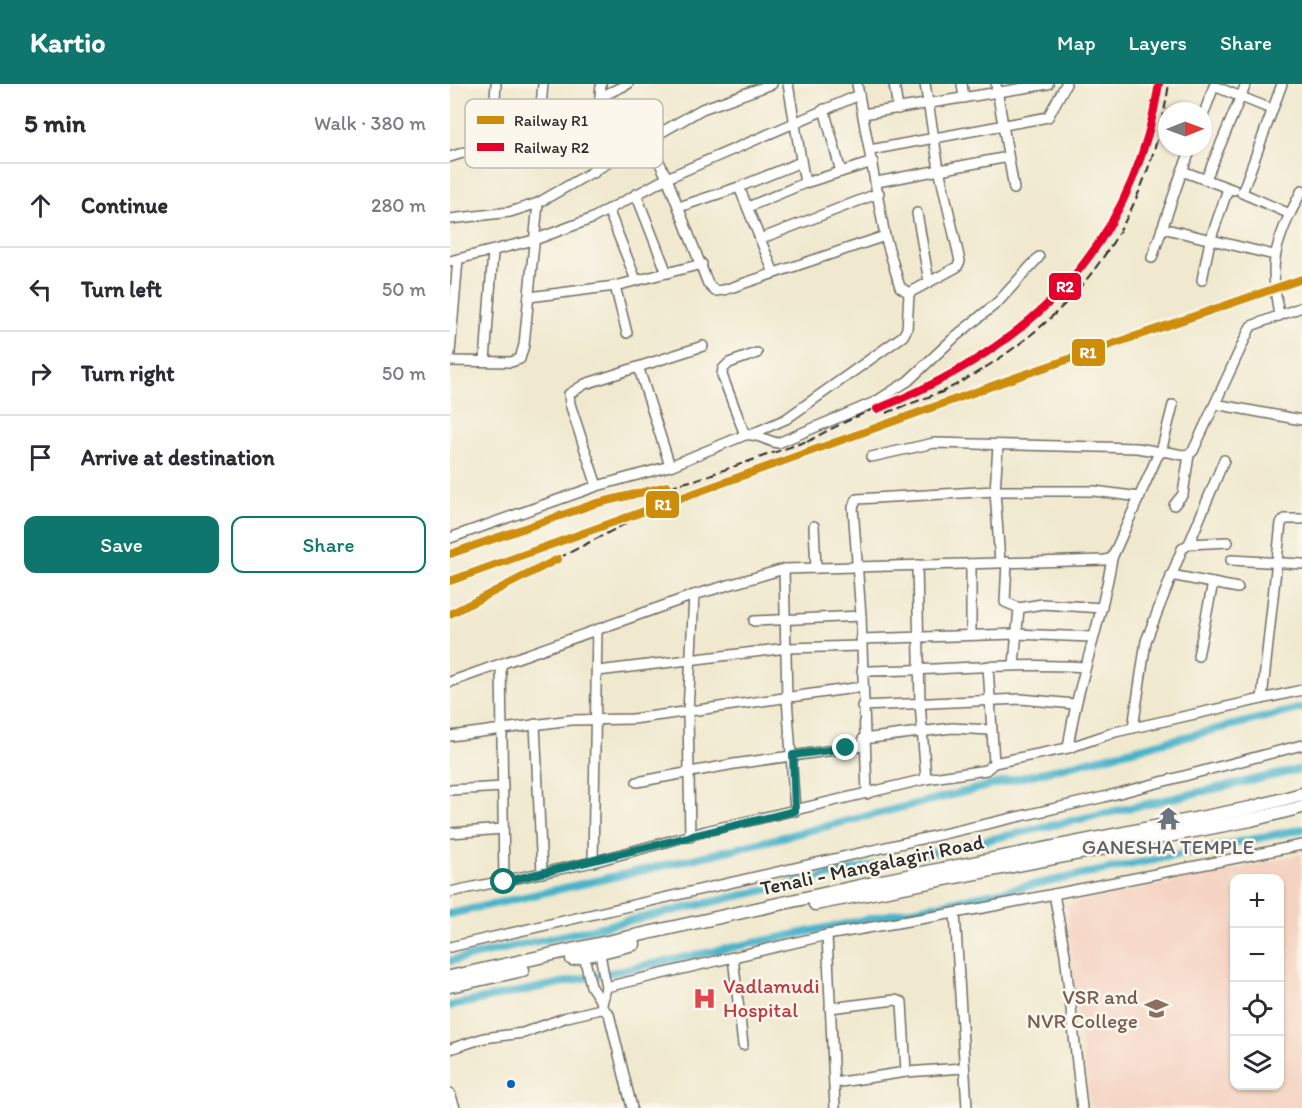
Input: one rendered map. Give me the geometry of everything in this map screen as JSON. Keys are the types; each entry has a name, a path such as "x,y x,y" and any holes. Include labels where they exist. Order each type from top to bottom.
{"main road":[{"name":"Tenali - Mangalagiri Road","path":"450,986 882,881 1250,808 1302,794"},
{"name":"Tenali - Mangalagiri Road","path":"600,950 810,905 1239,823 1302,807"},
{"name":"Tenali - Mangalagiri Road","path":"450,977 584,954"}],"street":[{"path":"495,99 496,84"},
{"path":"542,99 543,84"},
{"path":"601,84 600,97 628,84"},
{"path":"663,133 702,109 752,88 772,84"},
{"path":"788,84 805,183"},
{"path":"857,84 877,182 885,236 900,287 909,293"},
{"path":"894,84 898,109"},
{"path":"909,293 957,267 960,261 939,169 925,84"},
{"path":"962,84 964,98"},
{"path":"863,114 964,98 996,89 1048,84"},
{"path":"870,150 1048,117 1066,84"},
{"path":"1206,179 1246,84"},
{"path":"1242,193 1282,84"},
{"path":"1208,102 1214,85 1271,109"},
{"path":"996,89 1001,127 1014,189"},
{"path":"450,353 454,260 534,240 608,209 667,178 859,95"},
{"path":"824,109 841,172"},
{"path":"450,157 465,152"},
{"path":"1152,258 1188,156"},
{"path":"877,182 1008,157"},
{"path":"679,207 739,187 801,162"},
{"path":"748,207 805,183 873,162"},
{"path":"594,168 594,173"},
{"path":"450,219 510,212 538,203 603,168"},
{"path":"662,168 708,284 715,291 885,236"},
{"path":"1182,171 1290,214"},
{"path":"739,187 774,273"},
{"path":"1202,280 1210,241 1228,189"},
{"path":"1279,316 1272,267 1274,255 1302,190"},
{"path":"760,238 879,193"},
{"path":"636,194 667,273"},
{"path":"450,361 511,362 520,359 524,345 538,203"},
{"path":"608,209 636,280"},
{"path":"916,213 930,282"},
{"path":"1162,228 1274,255"},
{"path":"485,361 493,252"},
{"path":"757,352 729,363 723,369 722,375 750,434 778,443 875,402 908,381 948,342 998,302 1039,257"},
{"path":"529,297 615,286 702,264"},
{"path":"615,286 627,333"},
{"path":"450,538 597,486 670,466 786,419 903,336 908,329 909,293"},
{"path":"1174,505 1184,494 1189,455 1193,451 1251,326 1302,307"},
{"path":"597,486 569,394 585,384 639,369 703,346"},
{"path":"639,369 670,466"},
{"path":"1215,404 1302,420"},
{"path":"1068,748 1074,704 1102,608 1112,558 1161,452 1173,405"},
{"path":"871,457 925,444 1137,448 1189,455"},
{"path":"998,446 995,491 1005,602 1018,605 1019,608"},
{"path":"1133,728 1146,641 1182,549 1189,544 1224,460"},
{"path":"867,794 863,743 861,616 853,507 857,499 995,491 1094,491 1140,497"},
{"path":"1262,699 1283,520 1302,519"},
{"path":"814,526 816,568"},
{"path":"1189,544 1228,542"},
{"path":"450,682 694,596 784,569 1112,558"},
{"path":"1231,560 1302,564"},
{"path":"971,564 971,634"},
{"path":"917,565 918,637 926,779"},
{"path":"784,569 787,698 793,755 795,811"},
{"path":"1171,575 1238,588"},
{"path":"1198,656 1213,583"},
{"path":"690,837 691,771 688,712 694,596"},
{"path":"1019,608 1042,604 1102,608"},
{"path":"1014,665 1019,608"},
{"path":"754,621 861,616"},
{"path":"593,862 597,630"},
{"path":"598,671 787,648 918,637 1016,634 1092,637"},
{"path":"501,664 504,882"},
{"path":"862,671 920,671 1014,665 1084,667"},
{"path":"988,666 994,763"},
{"path":"450,736 597,718 633,719 862,687"},
{"path":"450,892 593,862 926,779 986,770 994,763 1068,748 1133,728 1302,690"},
{"path":"862,706 1021,699 1074,704"},
{"path":"536,724 542,873"},
{"path":"637,782 922,732 952,728 991,730"},
{"path":"450,947 1093,800 1302,745"},
{"path":"450,790 503,787"},
{"path":"450,833 503,829"},
{"path":"605,985 827,935 955,913 1302,845"},
{"path":"1054,894 1065,954 1082,1108"},
{"path":"955,913 967,1108"},
{"path":"827,935 835,1108"},
{"path":"600,950 605,985 602,1006"},
{"path":"584,954 591,986 609,1014 632,1108"},
{"path":"733,957 743,1045"},
{"path":"830,1008 895,1000 902,1002 906,1072"},
{"path":"450,1049 484,1038 523,1033 602,1006"},
{"path":"834,1083 906,1072 963,1068"},
{"path":"450,1093 455,1108"}],"shaded area":[{"name":"VSR and NVR College","path":"1302,853 1302,1108 1090,1108 1072,973 1067,904 1253,866"}],"waterway":[{"path":"450,914 718,853 1302,708"},
{"path":"450,961 1302,769"},
{"path":"450,1006 1302,829"}],"railway":[{"path":"807,442 954,372 994,349 1031,321 1063,289 1091,253 1115,214 1134,172 1149,129 1159,84"},
{"path":"938,394 985,368 1027,338 1063,306 1094,269 1121,229 1142,185 1158,137 1169,84"},
{"path":"886,413 944,391"},
{"path":"791,458 838,436"},
{"path":"450,554 594,504 695,480 813,439"},
{"path":"450,614 664,504"}],"rail line":[{"name":"R2","path":"877,409 932,384 981,356 1026,323 1065,286 1098,244 1125,197 1145,143 1159,84"},
{"name":"R1","path":"450,581 1017,377 1302,279"},
{"name":"R1","path":"450,554 594,504 668,486"},
{"name":"R1","path":"450,614 558,559"}],"place":[{"name":"GANESHA TEMPLE","path":"1168,819"},
{"name":"Vadlamudi Hospital","path":"705,998"},
{"name":"VSR and NVR College","path":"1156,1009"}],"route":[{"path":"504,882 795,811 793,755 846,748"}]}
